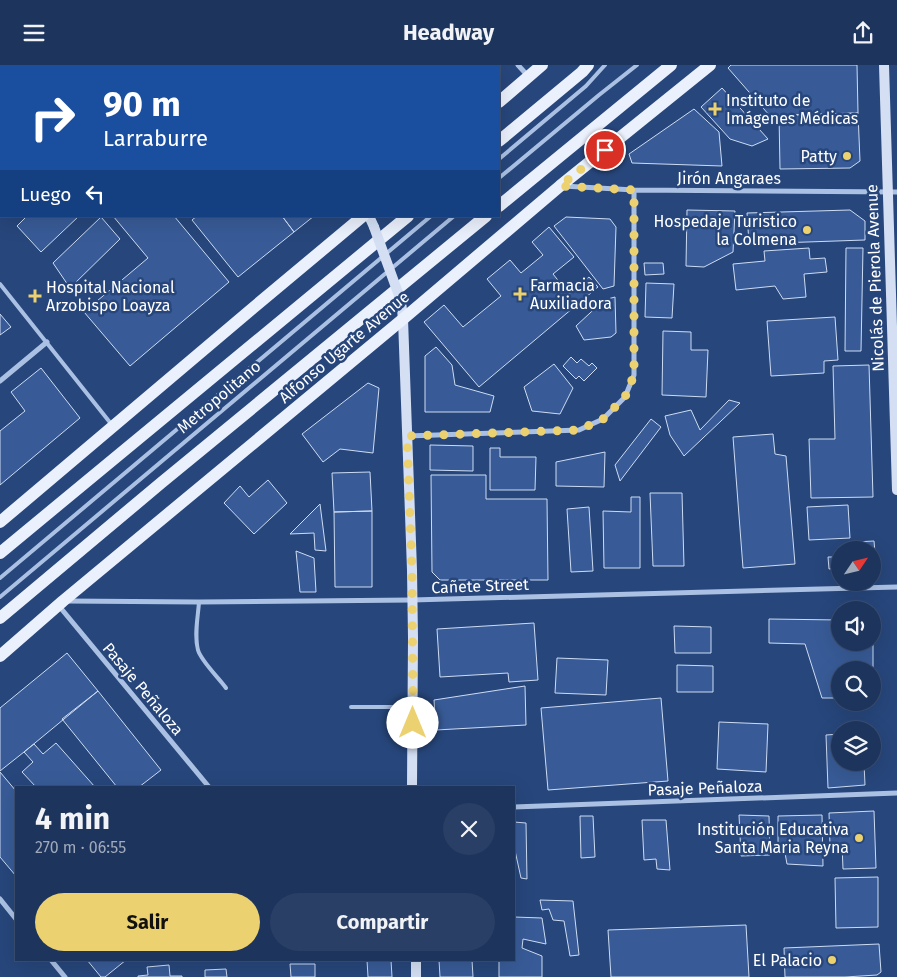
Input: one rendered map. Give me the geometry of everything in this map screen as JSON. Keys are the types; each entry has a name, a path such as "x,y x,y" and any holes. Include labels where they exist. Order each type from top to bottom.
{"main road":[{"path":"500,100 542,65"},
{"path":"500,140 588,65"},
{"path":"500,205 671,65"},
{"name":"Alfonso Ugarte Avenue","path":"0,656 560,186 710,65"},
{"path":"0,522 362,217"},
{"path":"0,553 407,217"},
{"name":"Alfonso Ugarte Avenue","path":"0,618 485,217"}],"street":[{"path":"518,65 528,77"},
{"name":"Nicolás de Pierola Avenue","path":"884,65 892,192 897,490"},
{"name":"Jirón Angaraes","path":"560,186 634,190 892,192"},
{"path":"407,436 579,430 603,419 625,397 634,375 634,190"},
{"path":"369,217 401,301 403,319 412,600 412,786"},
{"path":"0,381 47,342"},
{"name":"Cañete Street","path":"61,603 412,600 897,587"},
{"name":"Pasaje Peñaloza","path":"61,603 208,786"},
{"name":"Pasaje Peñaloza","path":"515,807 897,793"},
{"path":"0,899 15,918"},
{"path":"52,961 65,977"},
{"path":"416,961 416,977"}],"lane":[{"path":"500,158 586,86 605,65"},
{"path":"500,178 637,65"},
{"name":"Metropolitano","path":"0,578 430,217"},
{"name":"Metropolitano","path":"0,597 453,217"},
{"path":"0,284 113,427"},
{"path":"199,602 196,634 198,649 201,656 226,688"},
{"path":"352,707 413,707"}],"building":[{"path":"731,65 857,65 858,113 770,116 728,68"},
{"path":"722,88 768,139 752,146 730,139 701,107"},
{"path":"694,109 719,132 722,166 632,163 629,154"},
{"path":"858,113 860,161 850,168 780,169 779,115"},
{"path":"687,210 735,211 733,252 704,267 686,266"},
{"name":"Hospedaje Turistico la Colmena","path":"850,210 865,221 865,240 749,244 747,213"},
{"path":"26,217 78,217 41,252 17,226"},
{"path":"101,217 120,239 70,288 53,263"},
{"path":"114,217 175,217 229,282 130,366 84,312 148,258"},
{"path":"196,217 283,217 294,232 238,277 192,220"},
{"path":"283,217 313,217 294,232"},
{"path":"566,217 610,219 616,227 614,286 603,289 554,226"},
{"path":"549,227 574,257 553,274 569,294 589,277 598,287 479,387 424,322 444,305 463,327 501,296 487,279 510,260 521,273 543,255 532,242"},
{"path":"809,248 810,259 825,258 827,272 804,274 806,297 783,299 775,286 736,290 733,264 765,261 764,251"},
{"path":"846,248 863,248 861,351 845,351"},
{"path":"644,263 663,263 664,274 645,275"},
{"path":"646,283 674,284 672,318 645,317"},
{"path":"615,297 616,333 611,337 584,340 576,326 604,300"},
{"path":"0,314 11,327 0,335"},
{"path":"835,317 838,360 824,361 824,373 771,376 767,321"},
{"path":"663,331 691,332 691,350 708,350 706,397 662,395"},
{"path":"436,347 452,365 455,385 494,396 490,412 425,412 425,356"},
{"path":"571,357 577,363 581,359 589,366 592,363 597,368 584,381 579,376 576,379 563,366"},
{"path":"554,364 573,388 560,414 532,411 524,387"},
{"path":"869,365 873,497 811,498 809,439 835,439 833,366"},
{"path":"41,368 80,418 0,485 0,431 25,411 11,392"},
{"path":"368,383 379,388 373,453 340,449 323,462 302,434"},
{"path":"729,400 740,403 684,456 670,435 665,416 691,410 700,430"},
{"path":"651,419 661,427 620,481 615,465"},
{"path":"773,434 775,454 786,456 795,564 743,568 733,437"},
{"path":"430,445 473,446 473,471 430,470"},
{"path":"490,448 500,448 500,457 536,457 535,490 490,490"},
{"path":"605,452 604,487 556,486 556,462"},
{"path":"370,472 372,511 334,512 332,473"},
{"path":"431,475 486,475 486,499 547,499 548,580 440,580 432,572"},
{"path":"268,480 287,503 254,534 224,503 240,486 249,497"},
{"path":"650,493 682,493 684,566 653,566"},
{"path":"631,497 640,497 640,568 604,568 603,511 631,512"},
{"path":"320,504 326,551 315,550 314,533 290,534"},
{"path":"848,505 850,538 809,540 807,507"},
{"path":"589,507 593,571 571,572 567,509"},
{"path":"372,511 372,587 335,587 334,512"},
{"path":"296,551 314,558 316,592 300,592"},
{"path":"828,557 831,557 831,569 829,569"},
{"path":"769,619 831,620 831,651 873,651 873,661 831,661 831,698 822,698 805,644 769,643"},
{"path":"534,623 538,680 509,682 508,673 440,677 437,629"},
{"path":"674,626 711,627 711,653 675,653"},
{"path":"67,653 98,691 0,771 0,708"},
{"path":"557,658 608,660 606,695 555,693"},
{"path":"677,665 713,666 713,692 677,692"},
{"path":"525,686 526,725 436,730 434,700"},
{"path":"98,691 161,770 140,786 116,786 62,719"},
{"path":"661,698 668,781 548,790 541,708"},
{"path":"719,722 768,724 766,772 717,769"},
{"path":"826,735 831,735 831,771 864,771 865,785 828,788"},
{"path":"56,743 94,786 35,786 22,772 33,762 24,752 34,744 43,754"},
{"path":"0,772 15,790 15,875 0,857"},
{"path":"874,811 876,868 843,869 842,845 830,846 829,813"},
{"path":"739,815 769,816 770,855 741,856"},
{"path":"822,815 823,866 787,864 785,853 778,851 778,816"},
{"path":"580,816 593,816 595,857 581,858"},
{"path":"642,820 666,820 670,870 657,869 656,859 644,860"},
{"path":"515,822 526,823 527,879 521,878 515,851"},
{"path":"878,877 878,927 836,928 835,878"},
{"path":"540,900 573,901 579,955 570,956 564,921 553,920 549,909 542,910"},
{"path":"515,917 542,918 546,944 523,939 522,948 542,956 542,977 499,977 499,961 515,961"},
{"path":"746,925 749,977 611,977 608,930"},
{"name":"El Palacio","path":"879,944 881,972 877,975 785,977 784,948"},
{"path":"88,961 125,961 105,977 101,977"},
{"path":"367,961 391,961 392,977 368,977"},
{"path":"439,961 472,961 473,977 440,977"},
{"path":"290,964 315,964 315,977 291,977"},
{"path":"169,965 170,976 182,977 138,977 148,975 147,967"},
{"path":"226,969 227,977 205,977 205,970"}],"place":[{"name":"Instituto de Imágenes Médicas","path":"715,109"},
{"name":"Patty","path":"847,156"},
{"name":"Hospedaje Turistico la Colmena","path":"807,230"},
{"name":"Farmacia Auxiliadora","path":"520,294"},
{"name":"Hospital Nacional Arzobispo Loayza","path":"35,296"},
{"name":"Institución Educativa Santa Maria Reyna","path":"859,838"},
{"name":"El Palacio","path":"832,960"}],"route":[{"path":"413,723 412,570 407,436 579,430 603,419 625,397 634,375 634,190 560,186 605,150"}]}
